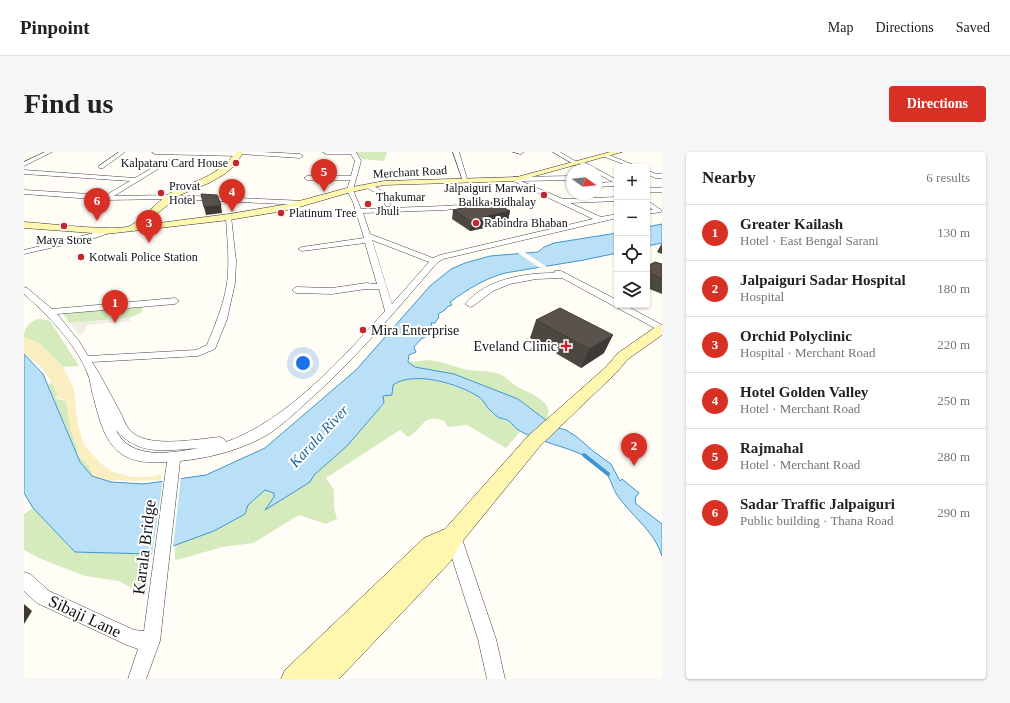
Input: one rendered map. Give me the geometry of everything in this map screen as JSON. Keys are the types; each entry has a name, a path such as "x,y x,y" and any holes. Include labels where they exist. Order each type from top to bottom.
{"street":[{"path":"24,164 49,152"},
{"path":"101,167 122,152"},
{"path":"155,152 239,153 300,156"},
{"path":"326,152 353,152 358,161 350,190 359,211 390,312"},
{"path":"456,152 466,181"},
{"path":"516,152 521,152"},
{"path":"556,152 610,177 614,180"},
{"name":"Merchant Road","path":"134,227 144,225 152,227 229,217 289,207 367,186 398,182 515,179 618,152"},
{"path":"24,252 106,232 134,227 182,190 216,176 229,166 239,153"},
{"path":"607,156 628,164"},
{"path":"106,198 161,164 170,162"},
{"path":"24,172 134,180"},
{"path":"659,176 662,180"},
{"path":"602,177 614,177"},
{"path":"307,178 353,178"},
{"path":"515,179 566,178"},
{"path":"515,179 600,219"},
{"path":"602,184 614,183"},
{"path":"367,186 383,194 388,205"},
{"path":"528,186 543,186"},
{"path":"650,190 662,190"},
{"path":"24,192 106,198 171,197 305,203"},
{"path":"602,192 610,192"},
{"path":"543,193 558,193"},
{"path":"650,199 654,198"},
{"path":"560,201 614,199"},
{"path":"359,211 445,208 484,204"},
{"path":"650,204 659,210 650,212"},
{"path":"86,359 198,353 211,347 222,320 231,283 232,260 229,217"},
{"path":"93,372 98,395 112,434 119,445 125,450 141,457 173,460 215,450 259,434 324,382 390,312 434,261 440,257 544,230 614,217"},
{"path":"24,225 106,232"},
{"path":"302,249 367,238 434,261"},
{"path":"555,271 614,303"},
{"path":"470,304 491,288 509,282 543,275 564,276"},
{"path":"296,290 327,291 366,286 382,287"},
{"path":"24,290 50,312 86,359 115,413 120,428 135,441 151,446 179,446 223,441 259,434"},
{"path":"50,312 175,301"},
{"path":"320,679 443,554 453,536 534,441 611,370 623,356 662,329 624,308"},
{"path":"611,370 632,361 662,338"},
{"name":"Karala Bridge","path":"137,679 151,638 173,460"},
{"path":"294,679 432,546 453,536"},
{"path":"453,536 487,639 496,679"},
{"name":"Sibaji Lane","path":"24,580 43,598 133,639 151,638"}],"green space":[{"path":"355,152 387,152 384,161 362,159"},
{"path":"143,307 141,313 129,318 70,323 63,314"},
{"path":"38,319 50,321 79,366 63,367 40,344 24,337 28,326"},
{"path":"430,360 468,370 493,372 502,375 516,386 540,398 545,403 548,408 546,420 518,399 454,374 415,367 408,362"},
{"path":"422,378 443,382 470,392 481,398 490,410 499,418 510,422 520,432 506,448 467,425 448,427 444,421 437,419 427,420 408,437 400,430 326,478 334,490 334,508 337,519 326,524 299,515 253,543 222,547 177,560 175,559 176,544 214,531 245,514 248,505 265,490 274,493 274,497 266,509 310,482 314,475 347,446 384,404 383,396 393,394 393,385 405,379"},
{"path":"52,383 58,395 54,398 66,401 71,430 79,452 77,454 48,384"},
{"path":"77,455 89,467 92,476 80,462"},
{"path":"33,508 75,552 151,554 147,590 142,594 119,581 85,576 41,559 24,550 24,514"}],"sand":[{"path":"24,337 40,344 63,367 74,389 77,421 84,445 100,463 111,471 132,477 148,477 161,474 161,481 114,480 111,482 92,476 89,466 76,454 79,452 71,430 66,401 60,398 53,398 58,395 47,375 36,362 24,354"}],"shaded area":[{"path":"129,318 131,321 87,325 83,333 79,335 70,323"}],"water":[{"path":"662,224 662,243 650,245 650,226"},
{"name":"Karala River","path":"614,233 614,254 505,273 483,281 450,302 452,305 438,314 439,317 435,323 431,323 432,326 425,337 421,339 414,347 416,352 409,355 408,362 415,367 454,374 518,399 555,427 566,430 577,437 611,464 620,481 622,479 639,493 635,498 636,504 662,524 662,556 654,539 617,495 603,469 594,462 574,451 530,436 518,430 506,419 496,416 481,398 460,388 436,380 412,379 393,385 392,395 383,396 384,403 347,446 314,475 310,482 265,510 274,497 274,493 265,490 248,505 245,514 214,531 151,554 75,552 33,508 24,493 24,354 43,374 80,462 92,476 111,482 144,484 206,475 265,448 356,370 430,286 451,269 465,263 490,256 538,252 544,247 554,243"}],"pier":[{"path":"515,251 523,251 547,267 540,268"},
{"path":"181,477 173,548 152,555 163,479"}],"building":[{"path":"201,194 217,195 221,205 204,207"},
{"path":"493,202 510,211 483,217 486,219 472,222 453,210"},
{"path":"655,262 662,264 662,279 650,273 650,264"},
{"path":"560,308 613,335 589,349 536,320"}],"waterway":[{"path":"584,455 608,474"}],"place":[{"name":"Kalpataru Card House","path":"236,163"},
{"name":"Rajmahal","path":"324,192"},
{"name":"Provat Hotel","path":"161,193"},
{"name":"Jalpaiguri Marwari Balika Bidhalay","path":"544,195"},
{"name":"Thakumar Jhuli","path":"368,204"},
{"name":"Hotel Golden Valley","path":"232,212"},
{"name":"Platinum Tree","path":"281,213"},
{"name":"Sadar Traffic Jalpaiguri","path":"97,221"},
{"name":"Rabindra Bhaban","path":"476,223"},
{"name":"Maya Store","path":"64,226"},
{"name":"Orchid Polyclinic","path":"149,243"},
{"name":"Kotwali Police Station","path":"81,257"},
{"name":"Greater Kailash","path":"115,323"},
{"name":"Mira Enterprise","path":"363,330"},
{"name":"Eveland Clinic","path":"566,346"},
{"name":"Jalpaiguri Sadar Hospital","path":"634,466"}]}
